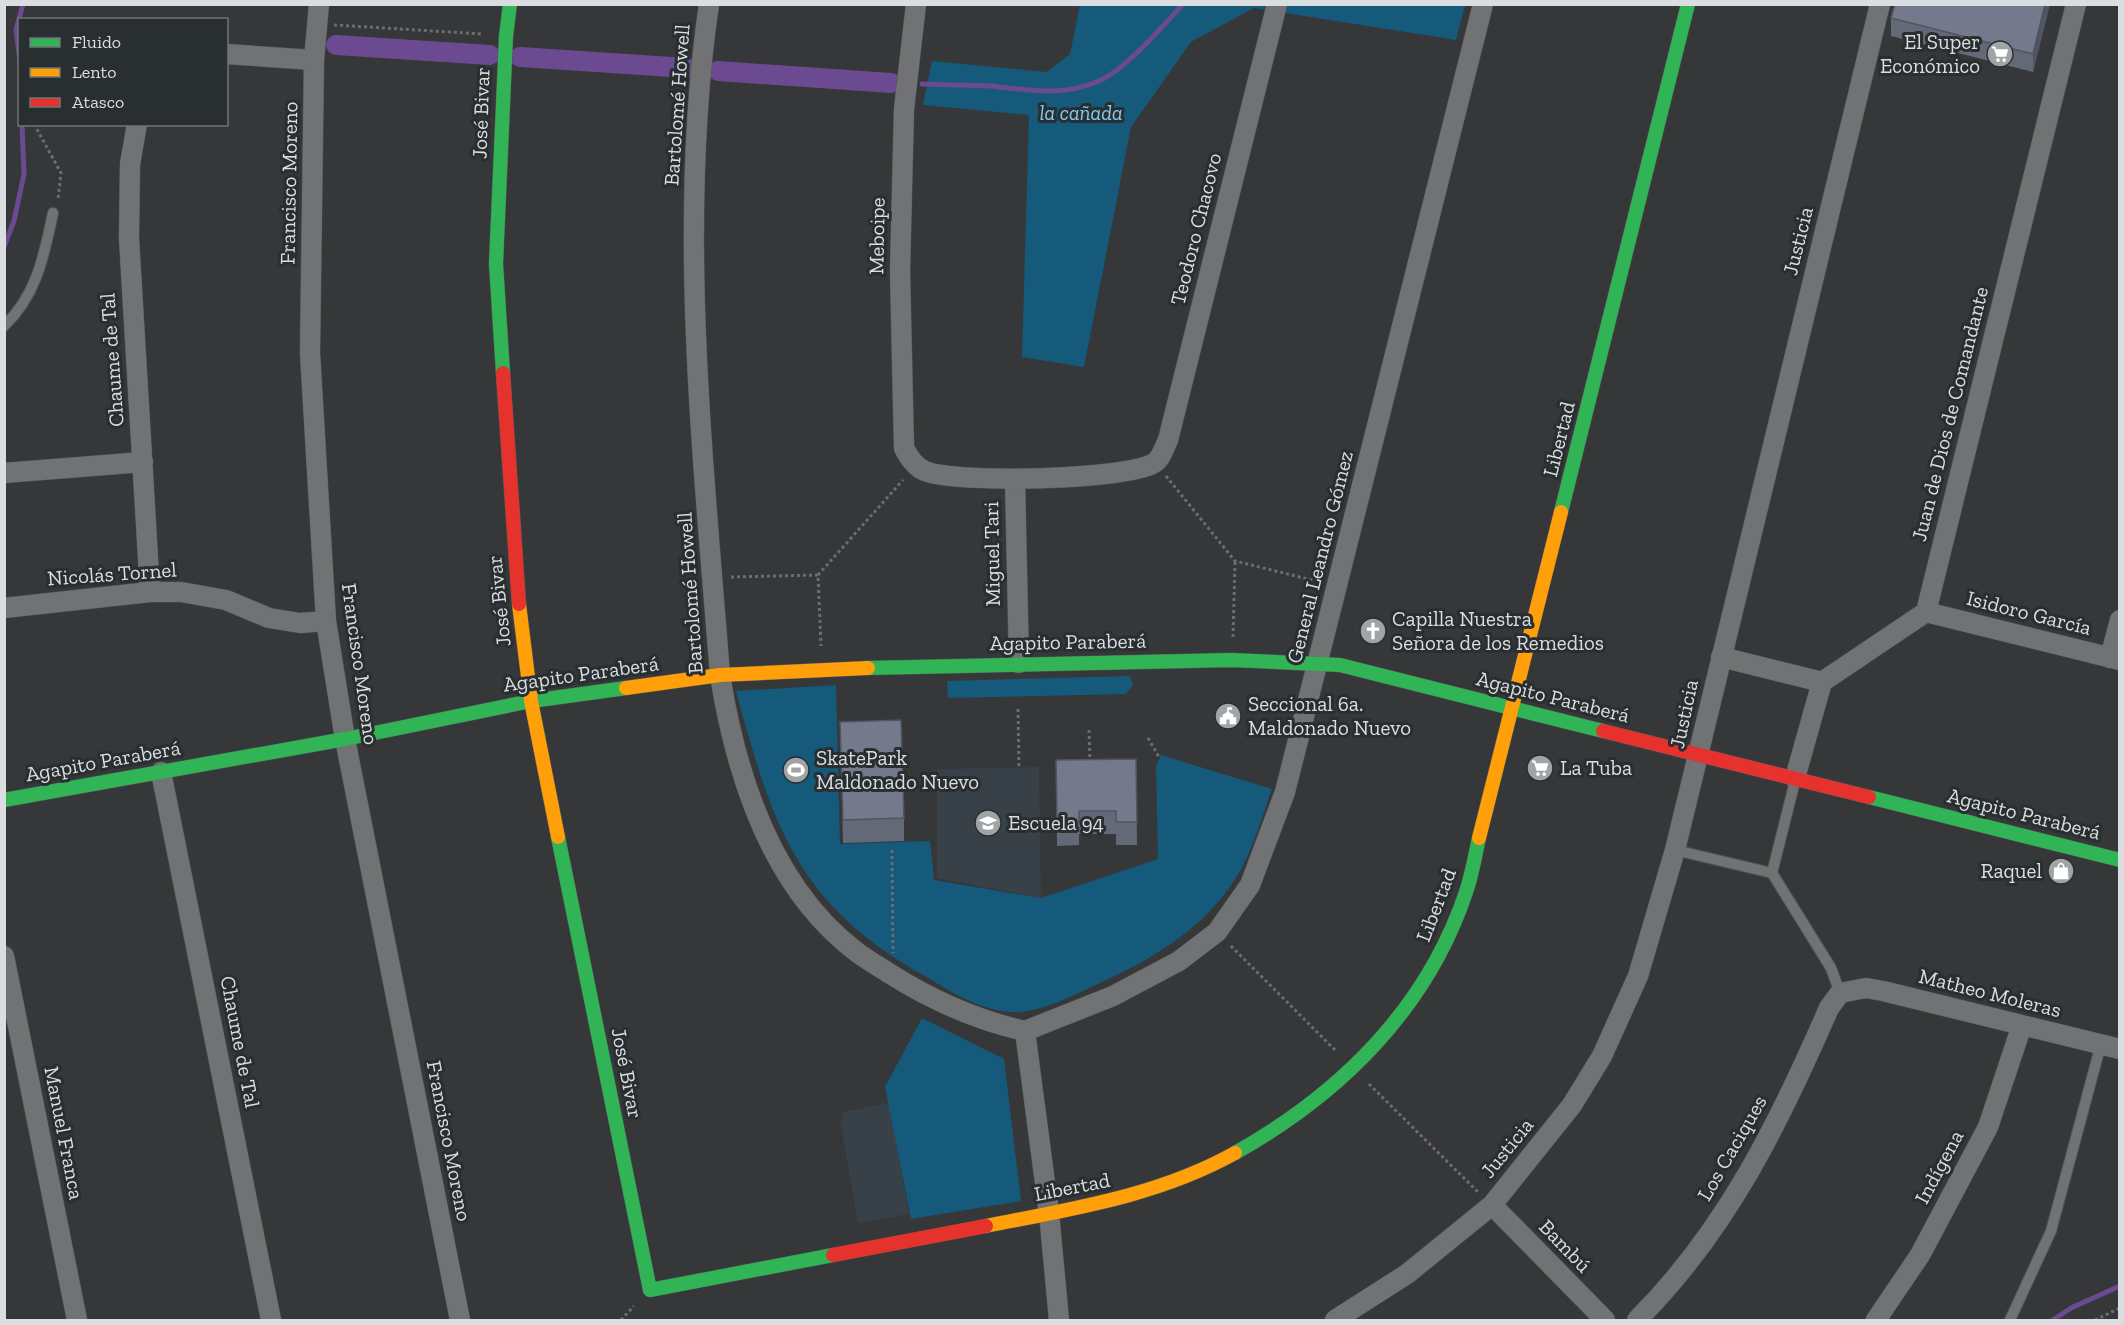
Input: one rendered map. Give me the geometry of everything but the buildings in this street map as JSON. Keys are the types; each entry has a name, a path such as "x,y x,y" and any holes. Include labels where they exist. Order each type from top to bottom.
{"street":[{"name":"José Bivar","path":"510,4 506,36 496,264 518,598 531,701 650,1290"},
{"name":"Bartolomé Howell","path":"709,4 694,174 696,327 712,577 720,675 729,732 764,830 789,878 820,916 857,952 951,1009 986,1022 1025,1031"},
{"name":"Meboipe","path":"916,4 904,109 900,271 904,448 916,466"},
{"name":"Teodoro Chacovo","path":"1155,463 1168,440 1277,4"},
{"name":"General Leandro Gómez","path":"1025,1031 1113,996 1179,961 1217,932 1250,885 1272,833 1285,792 1483,4"},
{"name":"Libertad","path":"650,1290 1049,1213 1150,1191 1194,1175 1236,1154 1316,1103 1380,1042 1426,979 1455,922 1466,892 1514,709 1688,4"},
{"name":"Justicia","path":"1335,1320 1407,1274 1492,1205 1572,1105 1602,1056 1638,976 1675,850 1699,755 1880,4"},
{"name":"Juan de Dios de Comandante","path":"1926,612 2076,4"},
{"name":"Francisco Moreno","path":"318,14 314,60 310,353 326,621 345,739 460,1320"},
{"path":"228,54 314,60"},
{"name":"Chaume de Tal","path":"137,126 130,164 129,238 150,592"},
{"path":"4,473 143,462"},
{"path":"916,466 938,475 1015,480 1125,472 1155,463"},
{"name":"Miguel Tari","path":"1015,480 1019,663"},
{"name":"Nicolás Tornel","path":"4,608 150,592 205,594 269,618 300,623 326,621"},
{"path":"1795,778 1822,682 1926,612"},
{"name":"Isidoro García","path":"1926,612 2115,659"},
{"path":"2115,659 2120,621"},
{"path":"1721,657 1822,682"},
{"name":"Agapito Paraberá","path":"4,800 345,739 531,701 720,675 822,669 1019,663 1232,660 1319,662 1341,665 2120,860"},
{"name":"Chaume de Tal","path":"161,772 271,1320"},
{"name":"Manuel Franca","path":"4,956 77,1320"},
{"name":"Matheo Moleras","path":"1845,992 1866,988 1883,991 2110,1047"},
{"name":"Los Caciques","path":"1637,1320 1680,1273 1728,1207 1765,1148 1829,1008 1845,992"},
{"name":"Indígena","path":"1876,1320 1920,1255 1988,1127 2022,1025"},
{"path":"1025,1031 1049,1213 1059,1320"},
{"name":"Bambú","path":"1492,1205 1605,1320"}],"lane":[{"path":"4,326 19,312 39,274 53,213"},
{"path":"1795,778 1772,873 1845,992"},
{"path":"1675,850 1772,873"},
{"path":"2010,1320 2051,1231 2110,1047"}],"path":[{"path":"318,14 506,36"},
{"path":"35,126 61,173 60,190 53,213"},
{"path":"1155,463 1235,561 1337,586"},
{"path":"822,669 818,575 916,466"},
{"path":"1232,660 1235,561"},
{"path":"712,577 818,575"},
{"path":"1018,709 1019,767"},
{"path":"1089,730 1090,762"},
{"path":"1148,738 1159,757"},
{"path":"892,850 893,963"},
{"path":"2095,1320 2120,1308"}],"shaded area":[{"name":"Escuela 94","path":"1039,767 1041,898 937,878 937,769"},
{"path":"889,1103 909,1214 858,1223 840,1121 843,1120 842,1112"}],"green space":[{"name":"la cañada","path":"1080,5 1465,5 1456,40 1254,8 1191,42 1131,127 1084,367 1022,357 1029,115 923,105 932,61 1047,72 1070,54"},
{"path":"1130,676 1133,685 1126,694 948,698 947,681"},
{"path":"836,685 840,844 930,841 934,880 1041,898 1158,859 1156,766 1161,755 1272,789 1251,849 1236,878 1222,897 1189,930 1150,958 1060,1001 1022,1012 998,1010 964,998 880,948 845,919 818,889 795,856 763,781 736,691"},
{"path":"922,1018 1004,1059 1021,1201 911,1219 885,1087"}],"waterway":[{"path":"19,18 23,4"},
{"path":"922,84 991,86 1045,91 1085,86 1099,81 1120,67 1143,47 1183,4"},
{"path":"18,23 16,30 18,46"},
{"path":"336,45 490,55"},
{"path":"520,57 687,68"},
{"path":"718,71 891,83"},
{"path":"4,247 14,221 24,174 22,126"},
{"path":"2053,1320 2071,1308 2120,1286"}],"traffic: fast":[{"path":"503,373 496,264 506,36 510,4"},
{"path":"1561,512 1688,4"},
{"path":"868,668 1232,660 1340,665 1603,731"},
{"path":"4,800 345,739 531,701 626,688"},
{"path":"1869,797 2120,860"},
{"path":"558,837 650,1290 833,1255"},
{"path":"1235,1153 1310,1104 1375,1044 1403,1010 1428,974 1449,934 1468,886 1479,838"}],"traffic: slow":[{"path":"1479,838 1561,512"},
{"path":"519,604 531,701 558,837"},
{"path":"626,688 720,675 868,668"},
{"path":"986,1226 1082,1207 1145,1191 1206,1168 1235,1153"}],"traffic: jam":[{"path":"503,373 519,604"},
{"path":"1603,731 1869,797"},
{"path":"833,1255 986,1226"}],"place":[{"name":"El Super Económico","path":"2000,54"},
{"name":"Capilla Nuestra Señora de los Remedios","path":"1373,631"},
{"name":"Seccional 6a. Maldonado Nuevo","path":"1228,716"},
{"name":"La Tuba","path":"1540,768"},
{"name":"SkatePark Maldonado Nuevo","path":"796,770"},
{"name":"Escuela 94","path":"988,823"},
{"name":"Raquel","path":"2061,871"}]}
